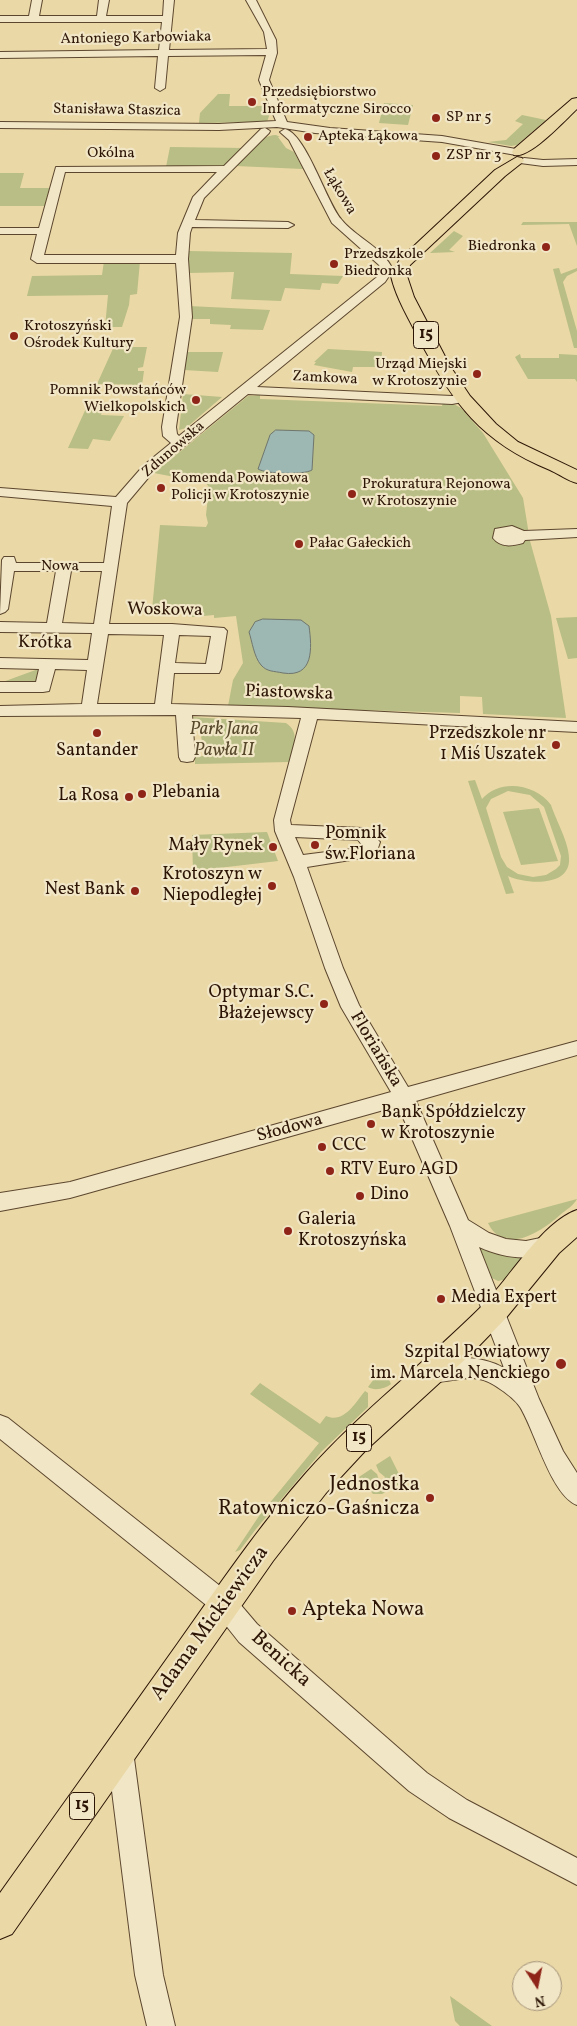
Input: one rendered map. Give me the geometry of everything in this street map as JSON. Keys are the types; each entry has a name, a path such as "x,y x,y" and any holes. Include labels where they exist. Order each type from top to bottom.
{"main road":[{"name":"Zdunowska","path":"393,268 405,262 500,173 519,156 533,147 534,141 577,102"},
{"name":"15","path":"393,268 447,374 463,398 485,423 505,440 574,473"},
{"name":"Adama Mickiewicza","path":"0,1922 262,1551 316,1483 355,1442 462,1344 495,1310 550,1244 577,1221"}],"street":[{"path":"33,20 37,0"},
{"path":"101,20 104,0"},
{"path":"160,88 170,0"},
{"path":"180,443 170,436 169,427 186,317 182,259 184,233 199,198 227,169 273,130 277,110 264,80 264,74 272,52 268,35 251,0"},
{"path":"0,20 168,19"},
{"name":"Antoniego Karbowiaka","path":"0,55 272,52"},
{"name":"Stanisława Staszica","path":"0,125 233,127 273,130 326,130 442,139 478,145 519,156 577,162"},
{"name":"Łąkowa","path":"273,130 296,147 336,221 393,268"},
{"name":"Okólna","path":"182,259 37,259 60,169 227,169"},
{"path":"188,223 288,225"},
{"path":"0,231 44,231"},
{"name":"Zdunowska","path":"120,502 149,468 393,268"},
{"name":"Zamkowa","path":"245,390 443,400 463,398"},
{"path":"0,492 120,502 89,707"},
{"path":"520,536 577,533"},
{"name":"Nowa","path":"0,609 9,564 111,567"},
{"path":"54,627 64,567"},
{"name":"Woskowa","path":"0,627 218,631 213,670 166,668"},
{"path":"162,709 172,629"},
{"name":"Krótka","path":"0,663 90,665"},
{"path":"0,687 43,687 48,664"},
{"name":"Piastowska","path":"0,711 89,707 162,709 577,727"},
{"path":"184,710 187,757"},
{"path":"284,831 362,834 371,842 371,847 362,853 299,866 284,831 282,820 310,715"},
{"name":"Floriańska","path":"299,866 334,968 350,1007 404,1097 495,1310"},
{"name":"Słodowa","path":"0,1202 70,1190 577,1048"},
{"path":"460,1226 482,1240 505,1248 524,1250 550,1244"},
{"path":"495,1310 528,1400 554,1459 577,1494"},
{"path":"429,1373 474,1367 492,1371 511,1384 528,1400"},
{"name":"Benicka","path":"0,1425 225,1605 248,1633 418,1782 458,1809 577,1872"},
{"path":"120,1751 149,1975 161,2026"}],"green space":[{"path":"218,94 230,94 229,106 263,106 270,113 267,122 199,123 200,113"},
{"path":"384,103 413,105 408,125 379,123"},
{"path":"522,115 546,120 517,145 511,146 488,142 506,140 523,124 515,121"},
{"path":"276,135 280,137 278,137 286,148 294,152 303,169 236,166 258,142 264,138"},
{"path":"170,147 244,148 225,167 166,167"},
{"path":"0,173 24,173 20,188 53,188 48,206 0,206"},
{"path":"523,222 577,222 577,246 569,224 521,225"},
{"path":"454,231 463,236 449,250 455,252 430,253"},
{"path":"188,251 292,253 290,274 343,276 338,284 322,283 320,290 285,288 281,301 231,299 234,272 188,273"},
{"path":"104,261 140,261 137,294 130,295 122,327 105,327 108,295 27,296 32,276 102,275"},
{"path":"559,268 561,274 577,268 577,271 567,276 563,282 577,331 577,348 574,348 553,269"},
{"path":"189,306 270,310 263,330 230,329 231,325 210,324 210,319 190,319"},
{"path":"116,342 129,342 128,347 147,347 143,367 138,368 138,371 144,371 142,385 97,384"},
{"path":"328,349 382,352 381,367 353,367 352,372 314,365 316,362 314,362"},
{"path":"187,352 223,352 218,372 184,370"},
{"path":"520,354 521,358 559,358 559,354 577,355 577,382 575,379 528,379 515,357"},
{"path":"183,394 222,397 186,428 179,430"},
{"path":"260,395 260,399 442,406 443,402 452,403 461,408 483,433 523,498 530,541 551,616 566,718 483,714 482,697 460,696 460,713 228,706 233,680 243,663 236,616 192,617 192,609 152,610 160,525 206,527 208,523 206,515 209,487 206,483 154,473 248,396"},
{"path":"88,404 104,405 101,415 124,416 110,441 93,439 88,449 68,448"},
{"path":"577,617 577,658 568,659 556,618"},
{"path":"41,668 41,683 0,683"},
{"name":"Park Jana Pawła II","path":"192,717 286,723 291,727 295,736 289,762 195,764 195,757 203,756 200,723 192,724"},
{"path":"475,780 482,799 498,788 508,786 527,788 544,798 551,805 567,846 568,868 563,875 555,879 535,882 508,876 514,893 506,894 468,781","holes":["508,791 530,795 544,807 561,856 560,865 556,869 546,875 533,877 518,874 507,867 501,857 486,808 491,799"]},
{"path":"539,808 558,861 521,865 503,812"},
{"path":"267,832 278,861 193,871 192,835"},
{"path":"577,1199 552,1222 523,1238 503,1238 495,1233 488,1223"},
{"path":"478,1246 526,1255 507,1279 498,1281 492,1278"},
{"path":"385,1371 391,1384 379,1389 368,1387 374,1379 374,1374"},
{"path":"260,1383 320,1424 326,1416 332,1418 344,1415 365,1391 368,1393 368,1407 322,1451 240,1550 235,1552 259,1516 319,1443 250,1394"},
{"path":"390,1456 403,1482 382,1494 373,1494 359,1477 371,1469 377,1474 379,1480 383,1481 385,1477 379,1472 376,1465"},
{"path":"450,1996 492,2026 460,2026 455,2021"}],"water":[{"path":"276,430 309,431 314,435 312,470 301,473 285,473 258,469 270,435"},
{"path":"263,619 301,620 309,626 311,643 309,660 301,671 283,673 268,670 261,665 255,653 249,632 255,622"}],"place":[{"name":"Przedsiębiorstwo Informatyczne Sirocco","path":"252,102"},
{"name":"SP nr 5","path":"436,118"},
{"name":"Apteka Łąkowa","path":"308,137"},
{"name":"ZSP nr 3","path":"436,156"},
{"name":"Biedronka","path":"546,247"},
{"name":"Przedszkole Biedronka","path":"334,264"},
{"name":"Krotoszyński Ośrodek Kultury","path":"14,336"},
{"name":"Urząd Miejski w Krotoszynie","path":"477,374"},
{"name":"Pomnik Powstańców Wielkopolskich","path":"196,400"},
{"name":"Komenda Powiatowa Policji w Krotoszynie","path":"161,488"},
{"name":"Prokuratura Rejonowa w Krotoszynie","path":"352,494"},
{"name":"Pałac Gałeckich","path":"299,544"},
{"name":"Santander","path":"97,733"},
{"name":"Przedszkole nr 1 Miś Uszatek","path":"556,745"},
{"name":"Plebania","path":"142,794"},
{"name":"La Rosa","path":"129,797"},
{"name":"Pomnik św.Floriana","path":"315,845"},
{"name":"Mały Rynek","path":"273,847"},
{"name":"Krotoszyn w Niepodległej","path":"272,886"},
{"name":"Nest Bank","path":"135,891"},
{"name":"Optymar S.C. Błażejewscy","path":"324,1004"},
{"name":"Bank Spółdzielczy w Krotoszynie","path":"371,1124"},
{"name":"CCC","path":"322,1147"},
{"name":"RTV Euro AGD","path":"330,1171"},
{"name":"Dino","path":"360,1196"},
{"name":"Galeria Krotoszyńska","path":"288,1231"},
{"name":"Media Expert","path":"441,1299"},
{"name":"Szpital Powiatowy im. Marcela Nenckiego","path":"561,1364"},
{"name":"Jednostka Ratowniczo-Gaśnicza","path":"430,1498"},
{"name":"Apteka Nowa","path":"292,1611"}]}
